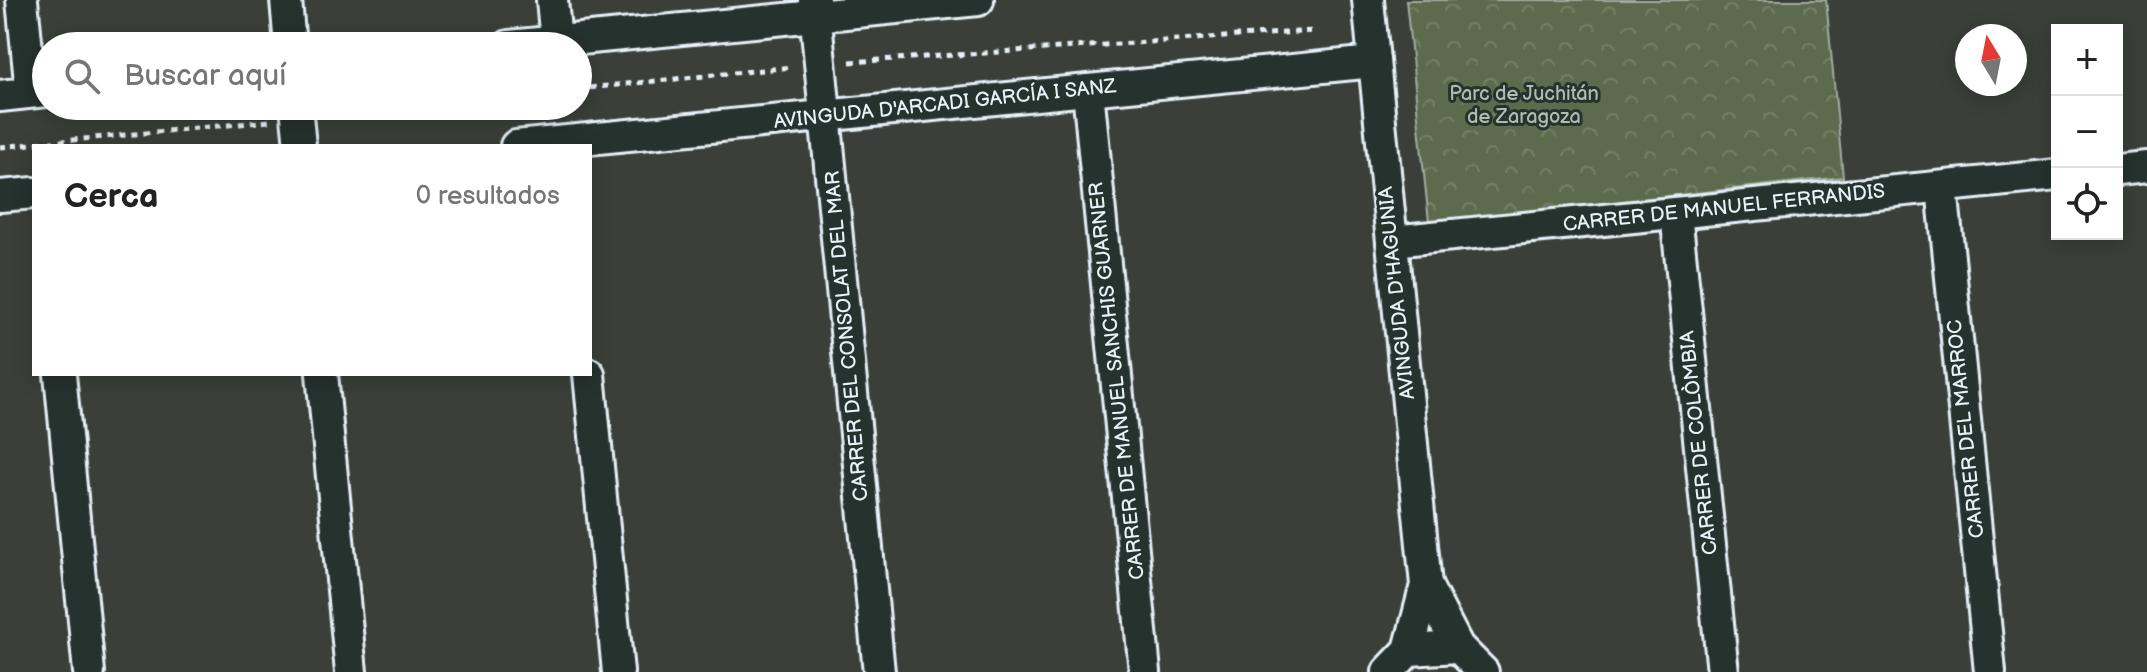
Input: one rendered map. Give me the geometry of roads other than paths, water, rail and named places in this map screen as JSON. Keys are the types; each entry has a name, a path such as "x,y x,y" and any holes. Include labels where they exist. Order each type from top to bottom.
{"street":[{"path":"22,0 32,54"},
{"path":"286,0 289,32"},
{"path":"552,0 555,32"},
{"path":"592,36 815,8 978,0"},
{"name":"AVINGUDA D'HAGUNIA","path":"1368,0 1426,585 1409,650"},
{"name":"CARRER DEL CONSOLAT DEL MAR","path":"815,8 879,672"},
{"name":"AVINGUDA D'ARCADI GARCÍA I SANZ","path":"566,144 1374,62"},
{"name":"CARRER DE MANUEL SANCHIS GUARNER","path":"1088,90 1145,672"},
{"path":"0,96 32,93"},
{"path":"2123,169 2147,167"},
{"name":"CARRER DE MANUEL FERRANDIS","path":"1392,241 2051,176"},
{"name":"CARRER DEL MARROC","path":"1942,187 1990,672"},
{"path":"0,196 32,193"},
{"name":"CARRER DE COLÒMBIA","path":"1676,213 1723,672"},
{"path":"60,376 89,672"},
{"path":"322,376 351,672"},
{"path":"589,376 618,672"},
{"name":"AVINGUDA D'HAGUNIA","path":"1426,585 1458,647 1483,672"},
{"path":"1388,672 1409,650 1458,647"}],"park label":[{"name":"Parc de Juchitán de Zaragoza","path":"1524,106"}]}
